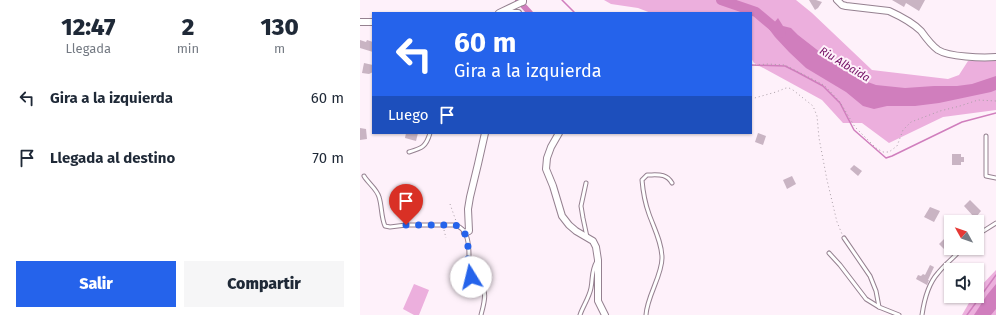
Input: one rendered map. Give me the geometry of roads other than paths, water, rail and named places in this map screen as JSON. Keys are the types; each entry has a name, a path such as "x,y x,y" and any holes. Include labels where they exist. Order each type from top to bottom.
{"street":[{"path":"501,12 523,2 523,0"},
{"path":"837,0 848,6 889,11 896,14 916,27 937,49 942,52 951,55 996,57"},
{"path":"848,6 852,0"},
{"path":"360,22 372,22"},
{"path":"464,231 469,231 468,209 484,134"},
{"path":"557,134 550,147 546,169 555,191 562,216 569,226 593,241 596,247 598,260 598,301 605,315"}],"lane":[{"path":"409,152 420,149 426,144 430,134"},
{"path":"986,136 986,176 996,178"},
{"path":"646,315 646,310 662,260 661,248 643,197 642,180 647,175 662,176 669,178 672,183"},
{"path":"364,176 366,181 379,195 383,222 385,226 453,225 458,226 464,231 469,255 467,271 469,275 482,286 484,291 481,315"},
{"path":"586,183 582,206 587,237"},
{"path":"984,231 996,223"},
{"path":"844,238 870,276 876,291 879,307"},
{"path":"829,253 864,297 879,307 899,315"},
{"path":"922,315 926,297 934,278 955,255"},
{"path":"580,315 591,289 594,266 598,260"}],"waterway":[{"path":"518,0 529,12"},
{"path":"562,0 574,12"},
{"name":"Riu Albaida","path":"721,0 756,12 781,33"},
{"path":"752,65 785,66 823,86 840,103 854,130 886,158 962,122 996,113"},
{"path":"967,315 996,275"}]}
